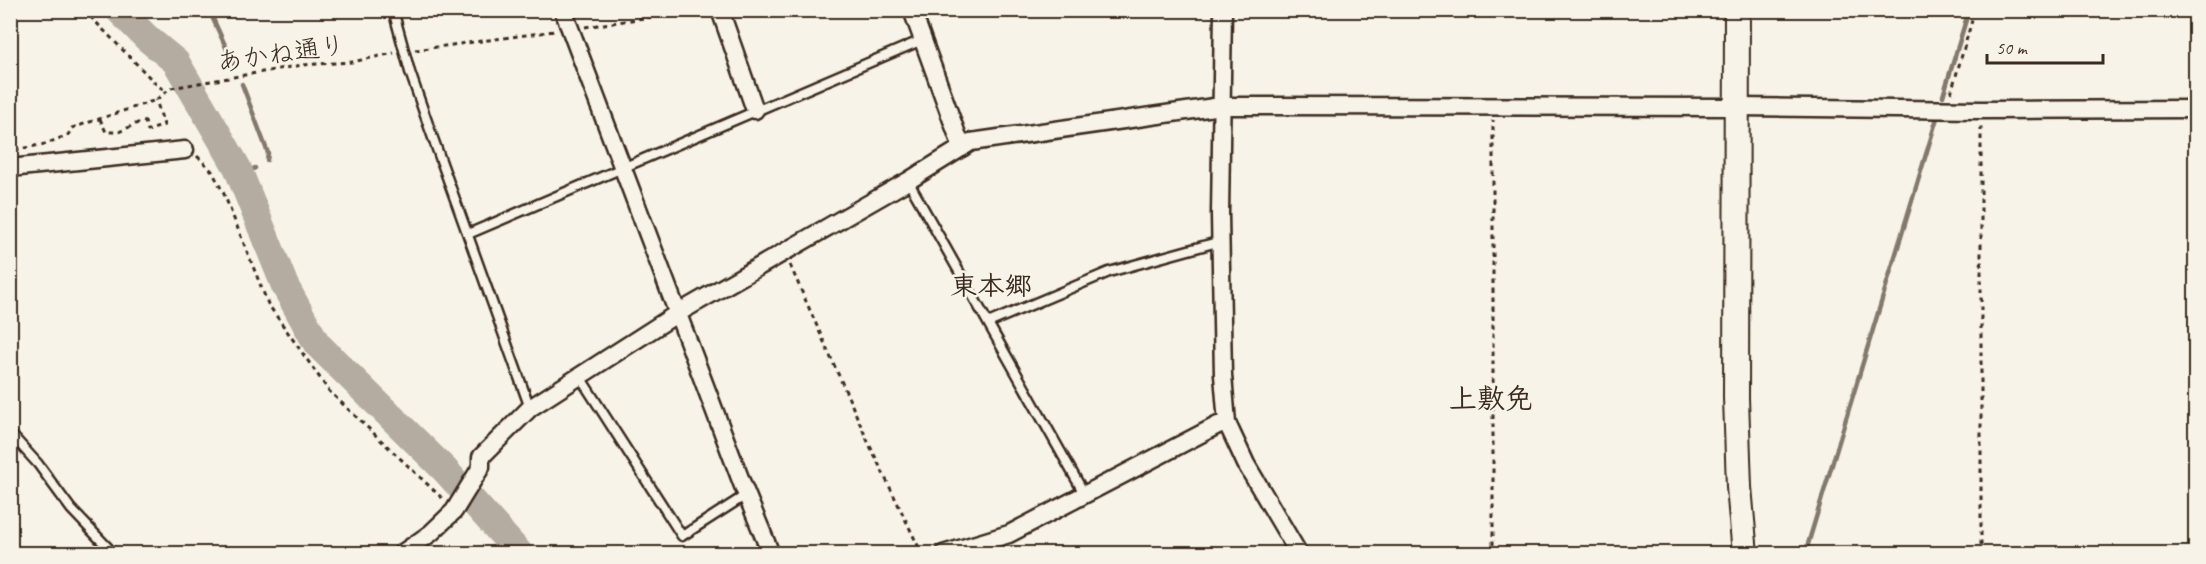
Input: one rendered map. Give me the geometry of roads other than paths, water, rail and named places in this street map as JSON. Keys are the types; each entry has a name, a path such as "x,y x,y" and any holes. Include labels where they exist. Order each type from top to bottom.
{"street":[{"path":"563,10 746,495 771,554"},
{"path":"720,10 755,110"},
{"path":"912,10 962,148"},
{"path":"1222,10 1221,241 1223,375 1227,423 1246,464 1299,554"},
{"path":"1737,10 1736,398 1739,486 1745,554"},
{"path":"401,554 431,533 457,507 481,467 481,457 530,408 678,313 908,181 971,142 1221,106 2196,109"},
{"path":"10,168 185,150"},
{"path":"943,554 1009,534 1227,423"}],"lane":[{"path":"393,10 413,80 530,408"},
{"path":"468,234 922,40"},
{"path":"908,181 1085,495"},
{"path":"988,323 1109,272 1221,241"},
{"path":"580,377 682,536 746,495"},
{"path":"10,433 38,464 71,509 114,554"}],"waterway":[{"path":"119,10 148,39 176,62 237,167 285,286 317,344 445,470 520,554"},
{"path":"209,10 235,67"},
{"path":"1943,96 1969,10"},
{"path":"242,84 268,153 267,160"},
{"path":"1805,554 1937,118"},
{"path":"241,176 255,168"}],"district":[{"name":"東本郷","path":"991,286"},
{"name":"上敷免","path":"1491,398"}]}
